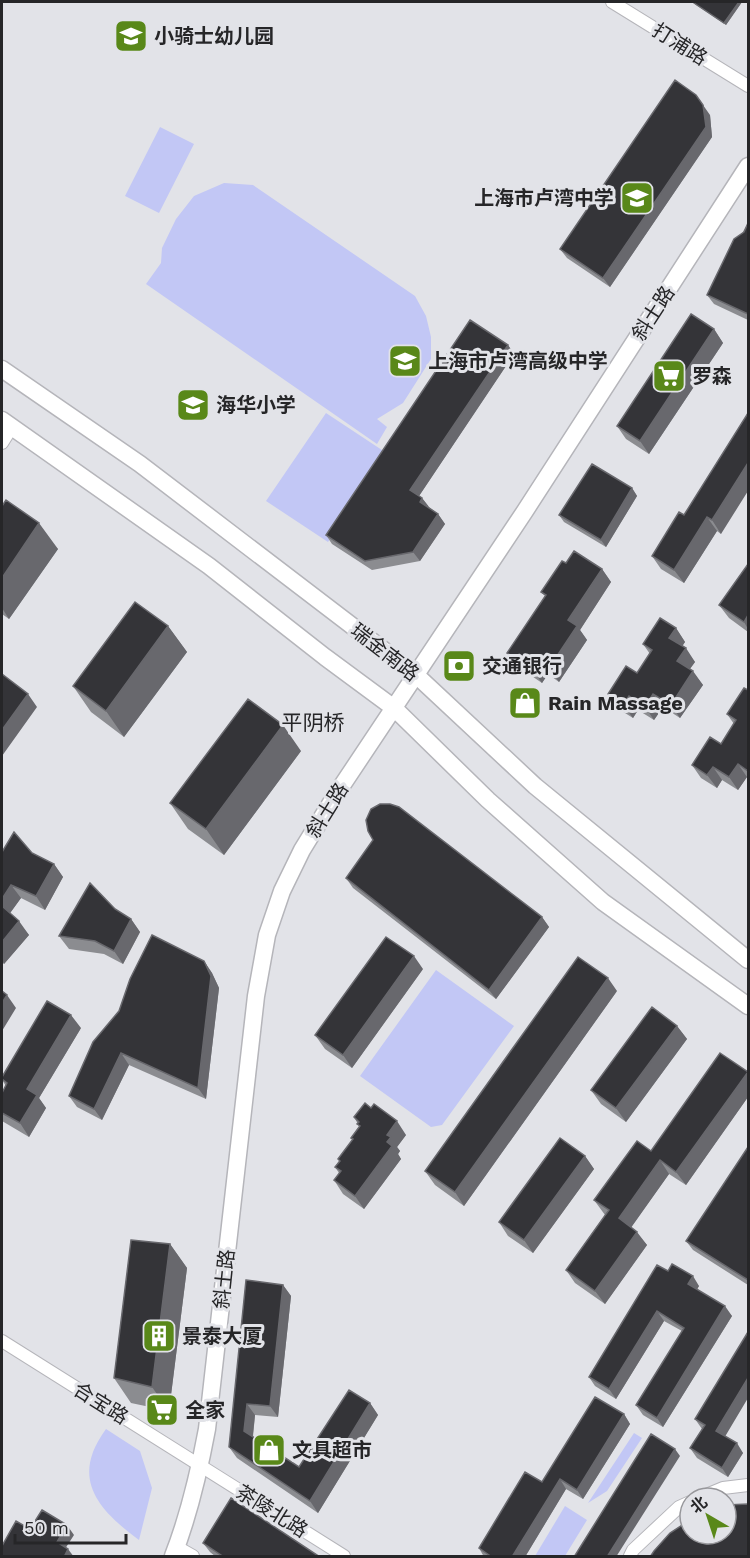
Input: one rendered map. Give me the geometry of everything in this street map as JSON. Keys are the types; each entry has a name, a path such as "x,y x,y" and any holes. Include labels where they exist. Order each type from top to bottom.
{"main road":[{"name":"斜土路","path":"175,1552 200,1465 207,1428 255,996 267,935 282,891 302,850 337,793 525,511 748,166"},
{"name":"瑞金南路","path":"2,369 141,464 415,674 535,786 748,960"},
{"name":"瑞金南路","path":"7,424 209,566 394,708 488,800 603,902 748,1006"}],"street":[{"name":"打浦路","path":"612,2 748,87"},
{"path":"2,443 7,424"},
{"name":"合宝路","path":"2,1341 200,1465"},
{"name":"茶陵北路","path":"200,1465 344,1557"},
{"path":"630,1557 633,1551 678,1508"},
{"path":"175,1552 193,1557"}],"shaded area":[{"path":"160,127 194,144 159,213 125,196"},
{"path":"224,183 253,185 415,296 426,316 431,337 431,359 403,403 377,419 387,427 377,444 146,284 161,263 162,248 176,219 194,196"},
{"path":"326,413 388,454 328,542 266,501"},
{"path":"436,970 514,1026 442,1125 431,1127 360,1076"},
{"path":"106,1429 140,1451 152,1488 139,1540 111,1516 93,1491 90,1463 95,1447"},
{"path":"634,1433 642,1438 607,1491 588,1503"},
{"path":"565,1506 587,1520 565,1556 535,1556"}],"building":[{"path":"695,2 739,2 724,23"},
{"path":"675,80 696,95 703,105 706,127 603,278 560,249"},
{"path":"748,223 748,314 707,295 734,239 744,232"},
{"path":"691,314 714,329 640,441 617,426"},
{"path":"470,320 508,345 410,490 422,498 420,502 438,514 413,552 365,561 326,535"},
{"path":"748,413 748,463 712,520 707,517 674,570 652,556 679,512 684,515"},
{"path":"592,464 632,488 601,540 559,515"},
{"path":"6,500 39,523 2,578 2,506"},
{"path":"574,551 602,569 568,620 577,626 549,668 538,661 532,669 507,653 546,595 541,592 562,561 566,563"},
{"path":"748,564 748,615 744,622 719,605"},
{"path":"135,602 168,626 106,711 73,686"},
{"path":"660,618 676,628 669,638 686,648 677,661 693,671 671,705 653,694 645,707 629,696 623,705 608,694 626,666 637,673 652,650 643,644"},
{"path":"2,674 28,694 2,730"},
{"path":"744,688 748,690 748,771 738,764 729,777 713,767 707,775 692,765 710,737 721,744 736,720 727,714"},
{"path":"248,699 283,725 206,829 170,803"},
{"path":"380,804 399,807 542,917 489,990 346,878 373,840 366,820 371,809"},
{"path":"14,832 32,853 54,864 36,896 11,885 2,899 2,852"},
{"path":"90,883 115,909 131,919 114,951 95,941 59,936"},
{"path":"2,906 19,921 2,942"},
{"path":"152,935 204,961 211,976 198,1088 121,1053 94,1109 69,1096 93,1042 119,1011 130,979"},
{"path":"386,937 414,956 343,1055 315,1035"},
{"path":"578,957 608,978 455,1192 425,1171"},
{"path":"2,991 7,995 2,1003"},
{"path":"47,1001 71,1015 27,1089 37,1095 20,1123 2,1113 2,1093 7,1083 2,1077"},
{"path":"652,1007 677,1026 616,1108 591,1090"},
{"path":"720,1053 748,1072 676,1172 660,1160 619,1218 637,1232 595,1291 566,1270 609,1210 594,1200 637,1141 651,1151"},
{"path":"365,1103 371,1108 374,1104 397,1121 387,1135 391,1137 387,1142 392,1146 355,1196 334,1180 341,1171 335,1167 360,1126 354,1117"},
{"path":"560,1138 585,1156 524,1240 499,1222"},
{"path":"748,1147 748,1280 686,1241"},
{"path":"131,1240 170,1244 152,1387 114,1378"},
{"path":"672,1264 693,1276 688,1284 725,1306 657,1418 636,1405 684,1328 657,1311 609,1389 589,1377 657,1265 668,1271"},
{"path":"246,1280 283,1285 270,1406 247,1404 244,1431 299,1467 349,1390 370,1403 310,1501 229,1447"},
{"path":"748,1332 748,1378 716,1431 737,1443 722,1468 690,1448 705,1425 695,1419"},
{"path":"595,1397 624,1414 577,1490 560,1479 512,1557 492,1557 479,1548 525,1472 542,1482"},
{"path":"651,1434 675,1449 607,1557 574,1557"},
{"path":"231,1498 320,1557 224,1557 203,1543"},
{"path":"738,1504 748,1504 748,1557 650,1557 670,1533 678,1528 678,1546 738,1546"},
{"path":"42,1510 67,1525 57,1542 68,1549 64,1557 2,1557 2,1546 16,1521 30,1529"}],"place":[{"name":"小骑士幼儿园","path":"131,36"},
{"name":"上海市卢湾中学","path":"637,198"},
{"name":"上海市卢湾高级中学","path":"405,361"},
{"name":"罗森","path":"669,376"},
{"name":"海华小学","path":"193,405"},
{"name":"交通银行","path":"459,666"},
{"name":"Rain Massage","path":"525,703"},
{"name":"景泰大厦","path":"159,1336"},
{"name":"全家","path":"162,1410"},
{"name":"文具超市","path":"269,1450"}],"district":[{"name":"平阴桥","path":"313,723"}]}
